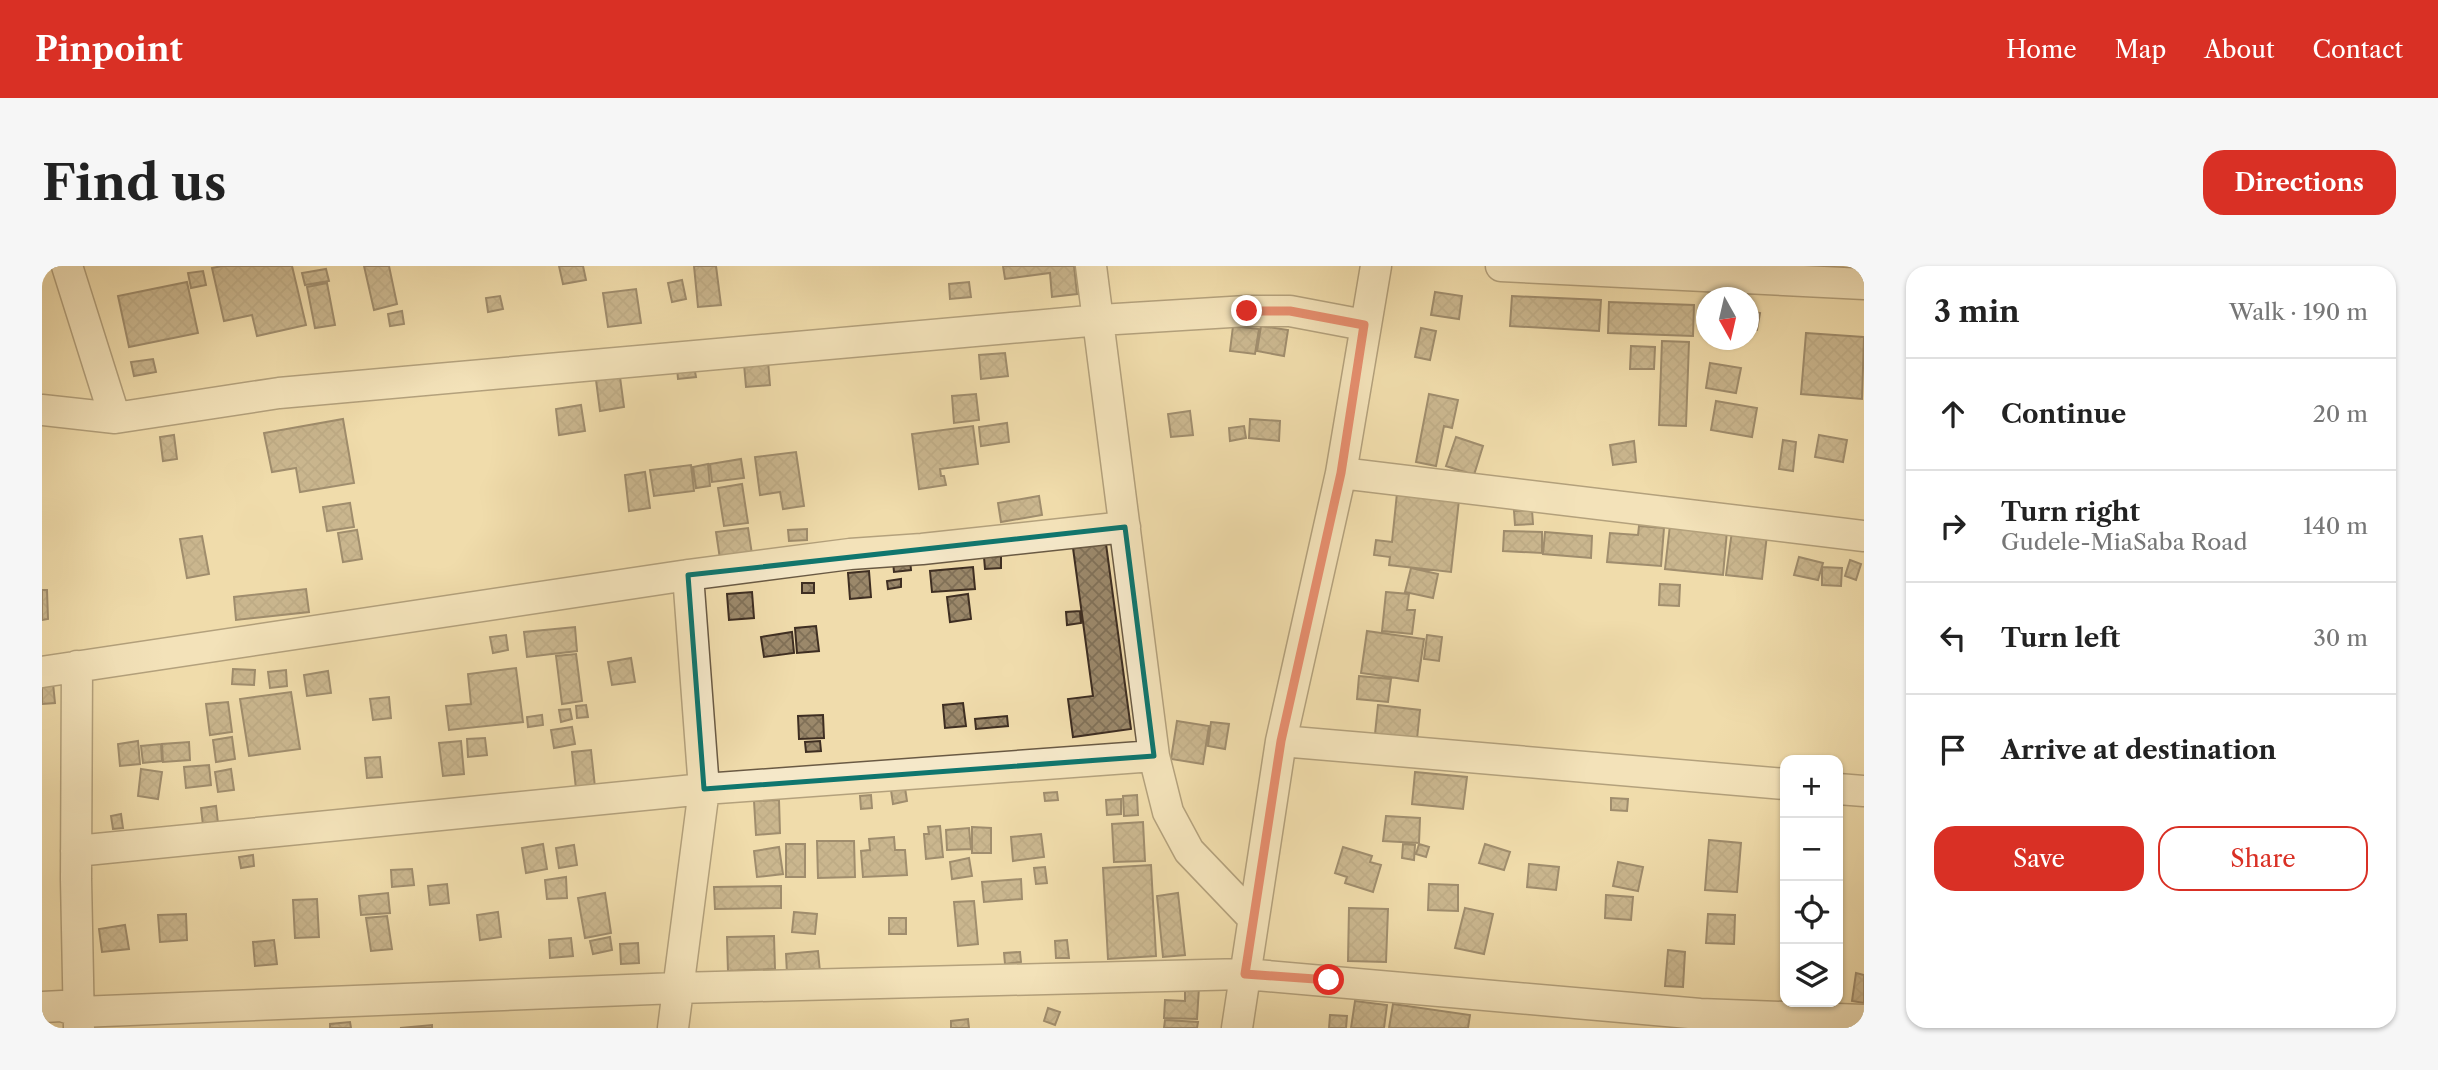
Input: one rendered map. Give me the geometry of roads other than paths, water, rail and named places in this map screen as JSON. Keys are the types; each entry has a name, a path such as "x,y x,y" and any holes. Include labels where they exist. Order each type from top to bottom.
{"street":[{"path":"67,266 115,418"},
{"path":"1091,266 1154,756 1168,812 1189,851 1253,918"},
{"path":"1237,1028 1281,741 1341,473 1376,266"},
{"path":"1501,266 1864,284"},
{"path":"42,410 115,418 279,393 1100,320 1290,311 1364,325"},
{"path":"1341,473 1864,536"},
{"path":"42,672 688,575 850,554 1125,527"},
{"path":"673,1028 704,789 688,575"},
{"path":"77,666 79,1020"},
{"path":"1281,741 1780,785"},
{"path":"76,851 704,789 1154,756"},
{"path":"1843,789 1864,791"},
{"path":"42,1007 62,1006 79,1020 677,989 1245,974 1700,1014 1864,1020"}]}
